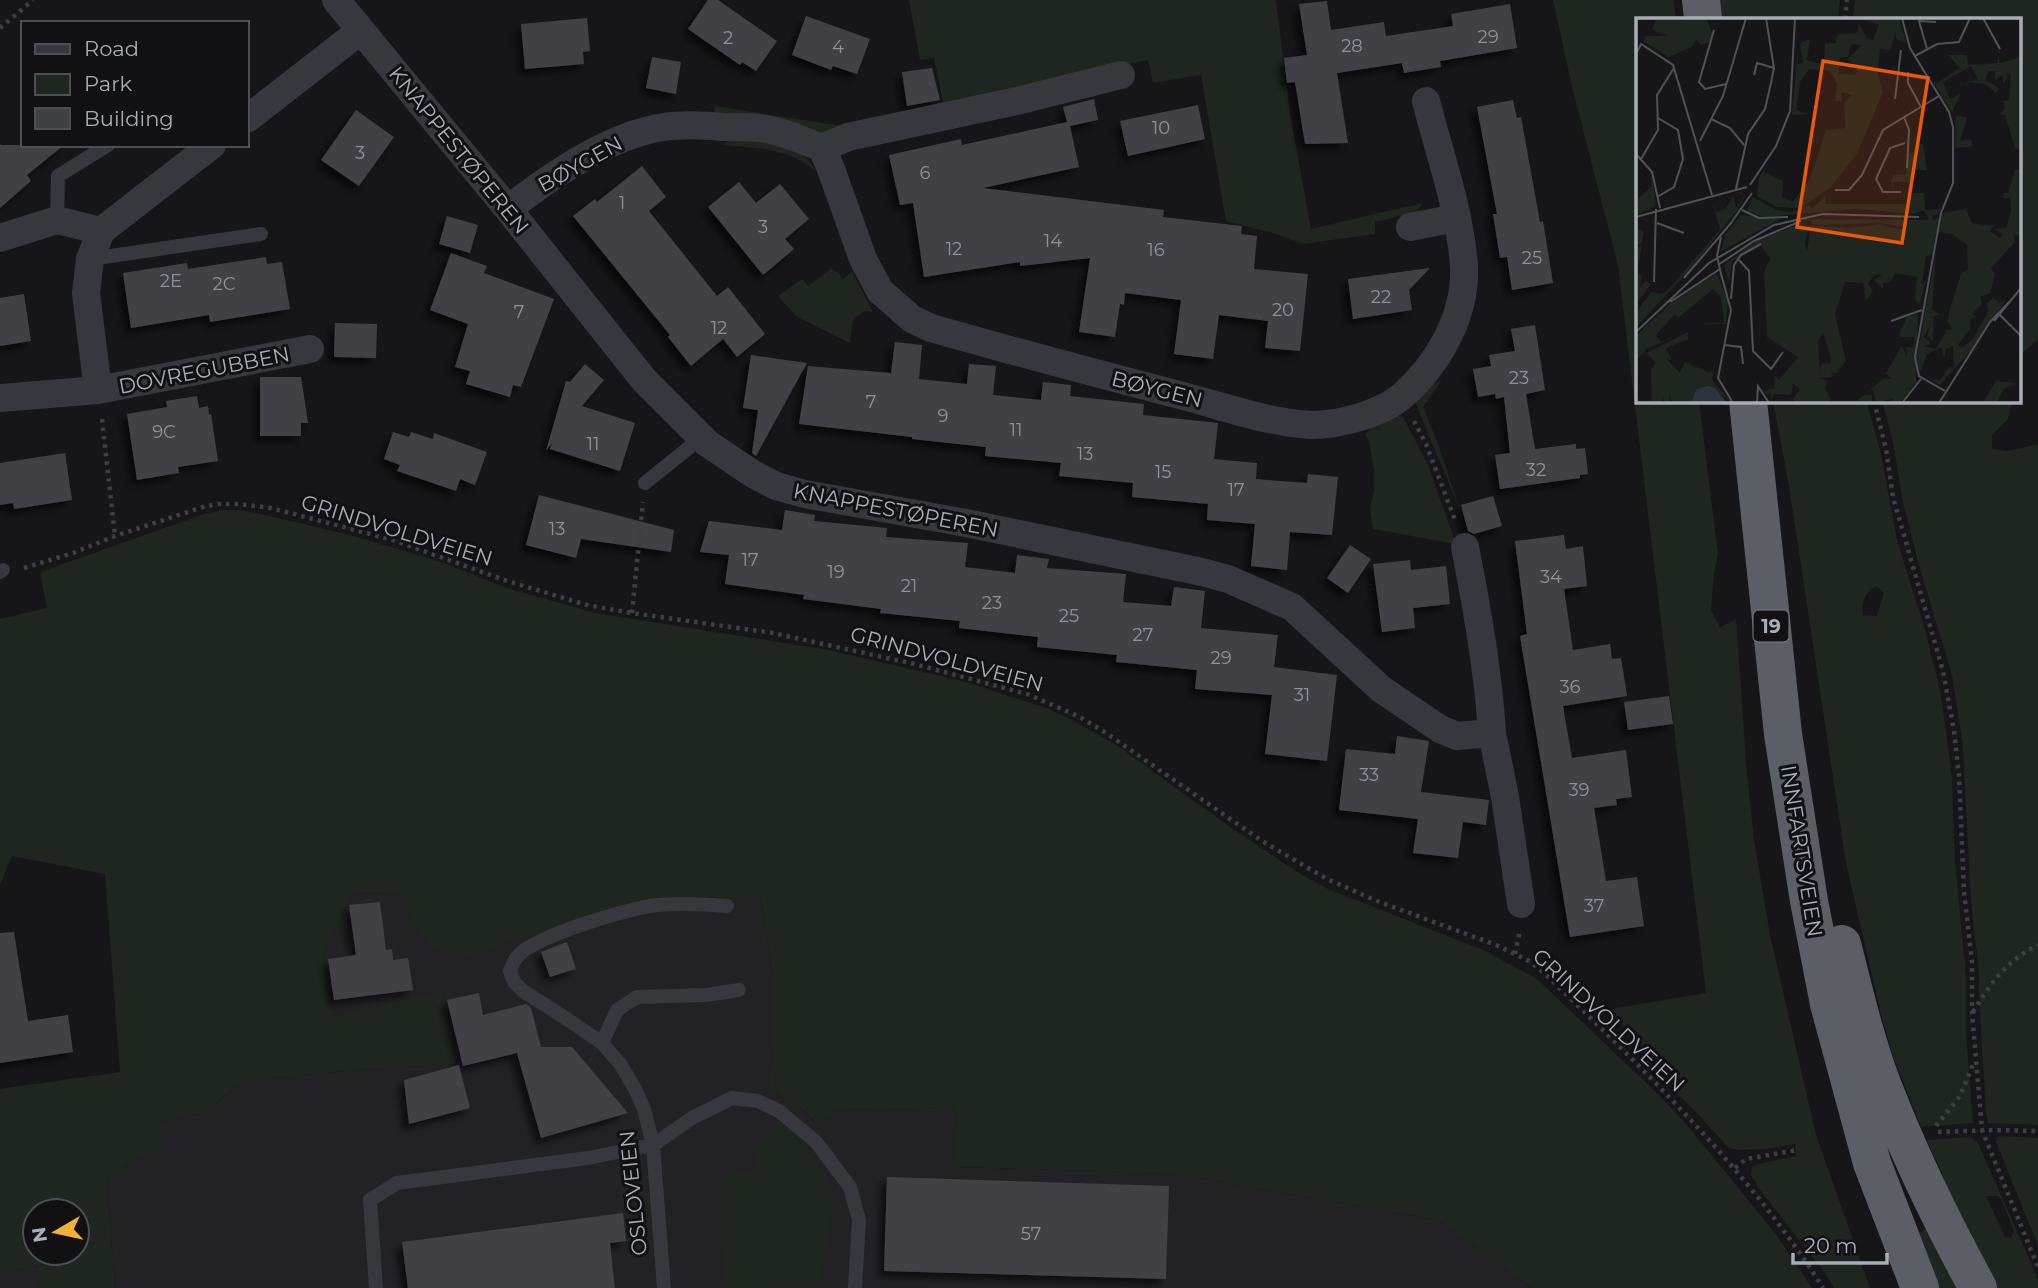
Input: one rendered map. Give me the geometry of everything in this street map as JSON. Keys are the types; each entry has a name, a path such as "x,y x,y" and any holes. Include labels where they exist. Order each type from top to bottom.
{"highway":[{"path":"1701,0 1703,18"},
{"name":"INNFARTSVEIEN","path":"1748,402 1783,734 1799,850 1829,1004 1872,1163 1920,1288"},
{"path":"1799,850 1833,911 1860,1014 1882,1082 1910,1152 1946,1229 1978,1288"},
{"path":"1886,1201 1899,1288"}],"street":[{"name":"KNAPPESTØPEREN","path":"336,0 645,380 707,443 753,474 776,486 805,494 966,523 1228,579 1292,607 1381,688 1440,729 1457,736 1492,733"},
{"path":"248,118 360,31"},
{"path":"822,148 848,137 1017,101 1121,75"},
{"name":"BØYGEN","path":"508,209 536,188 593,153 629,136 663,127 694,125 762,128 822,148 863,259 880,291 912,318 931,328 1283,422 1313,425 1340,423 1374,412 1400,398 1425,372 1442,349 1455,320 1462,295 1464,267 1456,218 1426,101"},
{"path":"0,238 57,220 101,231 209,147"},
{"path":"1410,227 1456,218"},
{"name":"DOVREGUBBEN","path":"98,390 86,293 90,259 101,231"},
{"name":"DOVREGUBBEN","path":"0,398 98,390 310,349"},
{"path":"1465,547 1486,663 1492,733 1505,797 1521,904"}],"lane":[{"path":"57,220 58,176 105,147"},
{"path":"90,259 261,234"},
{"path":"645,483 700,436"},
{"name":"OSLOVEIEN","path":"664,1288 653,1145 644,1109 635,1089 621,1065 602,1043 523,991 514,982 510,971 517,956 530,946 631,911 675,904 727,906"},
{"path":"602,1043 617,1010 636,997 706,996 740,990"},
{"path":"376,1288 370,1200 397,1183 588,1158 653,1145 692,1118 732,1098 758,1101 779,1111 816,1142 850,1187 859,1220 855,1288"}],"path":[{"path":"0,28 33,0"},
{"path":"1845,18 1847,0"},
{"name":"DOVREGUBBEN","path":"98,390 115,536"},
{"path":"1400,398 1426,444 1465,547"},
{"path":"1874,402 1886,449 1893,497 1943,671 1951,712 1959,776 1967,929 1972,962 1972,1013 1982,1130 2038,1267"},
{"path":"632,613 645,483"},
{"name":"GRINDVOLDVEIEN","path":"2,571 47,562 115,536 218,504 254,505 393,540 507,581 561,597 632,613 773,633 911,663 1027,694 1078,716 1137,753 1262,841 1327,879 1377,901 1496,945 1529,961 1640,1067 1706,1135 1735,1168 1823,1288"},
{"path":"1972,1013 1990,984 2008,965 2025,951 2038,945"},
{"path":"1976,1058 1960,1096 1931,1133 2038,1131"},
{"path":"1735,1168 1746,1159 1797,1150"}],"shaded area":[{"path":"351,893 761,898 773,976 773,1052 768,1084 816,1123 839,1110 956,1107 955,1167 1171,1173 1438,1220 1532,1288 115,1288 107,1180 141,1155 160,1121 204,1113 242,1081 456,1064 441,992 334,1016 323,952"},
{"path":"38,1267 40,1288 0,1288 0,1273"}],"green space":[{"path":"909,0 1276,0 1290,114 1311,229 1423,203 1416,212 1375,222 1375,234 1303,244 1226,221 1201,75 1153,83 1148,60 1084,73 948,109 943,102 934,58 920,60"},
{"path":"1553,0 1674,0 1676,18 1636,18 1636,402 1699,402 1718,554 1711,610 1720,627 1736,619 1754,840 1770,935 1816,1135 1870,1288 1834,1288 1751,1175 1752,1167 1758,1164 1796,1156 1795,1144 1765,1149 1729,1148 1649,1066 1612,1009 1706,993 1618,265 1572,87"},
{"path":"1719,0 1840,0 1838,18 1721,18"},
{"path":"1855,0 2038,0 2038,339 2021,354 2021,18 1853,18"},
{"path":"714,106 842,126 824,140 715,113"},
{"path":"731,138 791,149 810,161 815,171 783,153 723,145"},
{"path":"831,269 839,273 842,279 852,272 873,312 865,311 853,319 850,343 796,316 778,296 802,279 808,286"},
{"path":"1442,380 1423,407 1460,510 1415,402 1424,387"},
{"path":"1773,402 1867,402 1881,454 1897,540 1925,630 1940,690 1946,730 1966,976 1966,1033 1973,1123 1921,1127 1893,1056 1881,1014 1846,863 1789,486","holes":["1876,586 1884,593 1877,616 1863,615 1866,595"]},
{"path":"1882,402 2012,402 2008,419 1992,435 1992,449 2008,451 2038,444 2038,1125 1988,1123 1986,1114 1963,746 1952,675 1903,502 1893,442"},
{"path":"1397,415 1403,417 1428,465 1456,544 1373,529 1370,508 1374,470 1369,440 1365,435 1372,426"},
{"path":"238,510 354,536 441,562 507,588 595,613 829,650 966,682 1046,708 1118,746 1299,873 1328,889 1483,950 1537,979 1687,1125 1775,1233 1812,1288 1532,1288 1438,1220 1171,1173 954,1167 956,1107 839,1110 817,1123 768,1084 773,1052 773,976 761,898 648,897 540,934 509,939 487,951 467,957 432,949 414,924 404,894 352,893 323,952 334,1016 441,991 457,1064 242,1081 204,1113 160,1121 164,1150 141,1155 107,1180 115,1288 40,1288 37,1267 91,1267 91,1197 21,1197 21,1267 32,1267 0,1273 0,1089 120,1072 105,874 12,856 0,885 0,619 47,608 40,572 207,513"},
{"path":"781,1122 817,1156 830,1179 831,1220 818,1287 726,1288 719,1233 720,1186 731,1174 754,1170 758,1151"},
{"path":"1970,1137 1978,1143 2038,1279 2038,1288 1995,1288 1944,1186 1945,1181 1927,1140","holes":["1986,1196 1998,1196 2014,1231 2011,1238 2005,1237"]},
{"path":"1997,1137 2038,1138 2038,1246 1996,1142"},
{"path":"1925,1229 1965,1288 1937,1288 1919,1233"}],"building":[{"path":"708,0 718,0 777,41 756,71 742,62 740,65 688,29"},
{"path":"1327,1 1331,30 1384,22 1386,36 1453,26 1451,14 1510,4 1517,48 1440,61 1441,67 1404,73 1402,63 1337,73 1348,143 1305,144 1295,82 1287,83 1284,58 1307,55 1299,4"},
{"path":"806,16 870,39 857,74 833,66 831,70 792,55"},
{"path":"587,18 590,51 583,52 584,64 525,69 521,24"},
{"path":"652,57 681,62 676,94 646,88"},
{"path":"932,68 940,100 907,106 902,72"},
{"path":"1094,99 1098,120 1070,126 1079,167 983,188 1164,210 1163,217 1242,226 1241,234 1257,236 1254,269 1308,274 1300,351 1265,348 1268,321 1219,315 1213,359 1174,354 1181,300 1125,293 1124,305 1120,304 1115,337 1079,332 1090,258 1020,266 1020,262 924,277 913,203 900,205 889,155 961,139 962,145 1067,122 1063,107"},
{"path":"1513,100 1517,118 1521,117 1553,283 1512,290 1507,257 1500,258 1493,214 1497,214 1477,107"},
{"path":"1198,105 1205,139 1128,156 1120,121"},
{"path":"356,110 394,137 359,186 321,160"},
{"path":"0,144 62,147 27,175 31,181 0,208"},
{"path":"642,166 666,197 649,211 717,296 728,287 765,334 737,357 723,339 691,366 668,337 670,335 573,216 595,199 597,202"},
{"path":"739,182 756,203 780,184 809,219 785,239 794,249 763,275 708,207"},
{"path":"447,216 478,225 470,253 439,244"},
{"path":"451,253 487,266 484,273 554,299 521,387 513,385 510,397 466,384 470,371 455,367 468,324 430,310"},
{"path":"266,257 267,264 282,262 290,309 210,322 209,315 131,328 123,273 187,263 188,269"},
{"path":"1430,268 1409,290 1412,310 1353,319 1348,279"},
{"path":"24,294 31,341 0,346 0,298"},
{"path":"335,323 377,324 376,358 334,357"},
{"path":"1535,325 1545,390 1526,394 1535,449 1576,444 1576,449 1585,448 1588,474 1580,475 1580,478 1500,489 1495,455 1510,453 1504,397 1496,399 1495,394 1478,397 1473,369 1491,366 1489,355 1515,351 1511,329"},
{"path":"895,342 922,345 919,379 967,384 969,364 996,366 993,395 1041,400 1043,382 1071,385 1070,396 1144,404 1143,415 1218,423 1214,459 1257,463 1256,479 1307,483 1308,474 1338,477 1332,535 1290,532 1287,570 1251,566 1255,524 1207,520 1208,504 1132,497 1133,483 1059,476 1061,463 985,456 986,447 799,424 808,366 891,373"},
{"path":"751,355 807,363 756,456 752,453 758,410 743,408"},
{"path":"585,364 604,380 582,406 635,423 620,471 550,449 552,443 546,451 566,381 570,382"},
{"path":"260,377 301,377 308,423 301,423 301,436 260,436"},
{"path":"197,396 199,408 208,406 209,415 211,414 218,461 178,467 179,473 137,480 127,414 167,407 166,401"},
{"path":"393,432 409,437 411,432 433,439 434,433 487,452 475,485 460,479 456,491 397,471 400,465 384,459"},
{"path":"65,453 72,500 14,509 13,503 0,505 0,463"},
{"path":"539,495 674,530 671,552 581,539 576,558 526,545"},
{"path":"1493,496 1502,526 1474,534 1468,531 1461,505"},
{"path":"785,510 815,515 814,521 887,528 886,537 968,543 965,567 1015,573 1017,555 1049,559 1047,568 1126,574 1123,602 1171,606 1174,587 1205,591 1201,628 1278,635 1274,667 1337,675 1327,761 1265,754 1272,695 1195,689 1197,670 1116,662 1117,655 1037,647 1038,637 959,628 960,621 880,613 881,609 803,599 804,595 725,584 729,555 700,552 709,521 782,530"},
{"path":"1564,535 1566,549 1583,546 1587,586 1564,589 1573,650 1610,644 1612,659 1621,658 1627,696 1563,706 1572,758 1626,750 1632,797 1616,799 1617,805 1594,808 1606,881 1637,877 1644,926 1570,937 1520,636 1527,634 1515,541"},
{"path":"1350,545 1371,559 1348,593 1327,578"},
{"path":"1410,560 1411,570 1446,566 1450,604 1413,608 1415,628 1382,632 1373,564"},
{"path":"1669,696 1673,724 1628,730 1624,702"},
{"path":"1397,736 1429,741 1421,792 1489,800 1486,825 1463,822 1458,858 1413,853 1418,819 1339,810 1346,749 1395,754"},
{"path":"380,902 386,950 392,949 393,960 408,958 413,990 334,1000 328,959 356,955 349,905"},
{"path":"14,932 28,1021 68,1015 73,1052 0,1063 0,933"},
{"path":"567,942 576,969 550,977 541,952"},
{"path":"479,993 483,1015 526,1004 531,1008 541,1047 572,1047 628,1113 541,1138 517,1053 463,1066 447,1000"},
{"path":"459,1065 470,1108 409,1124 404,1080"},
{"path":"887,1177 1169,1186 1166,1279 884,1271"},
{"path":"623,1213 626,1241 610,1243 615,1288 408,1288 402,1242"}]}
